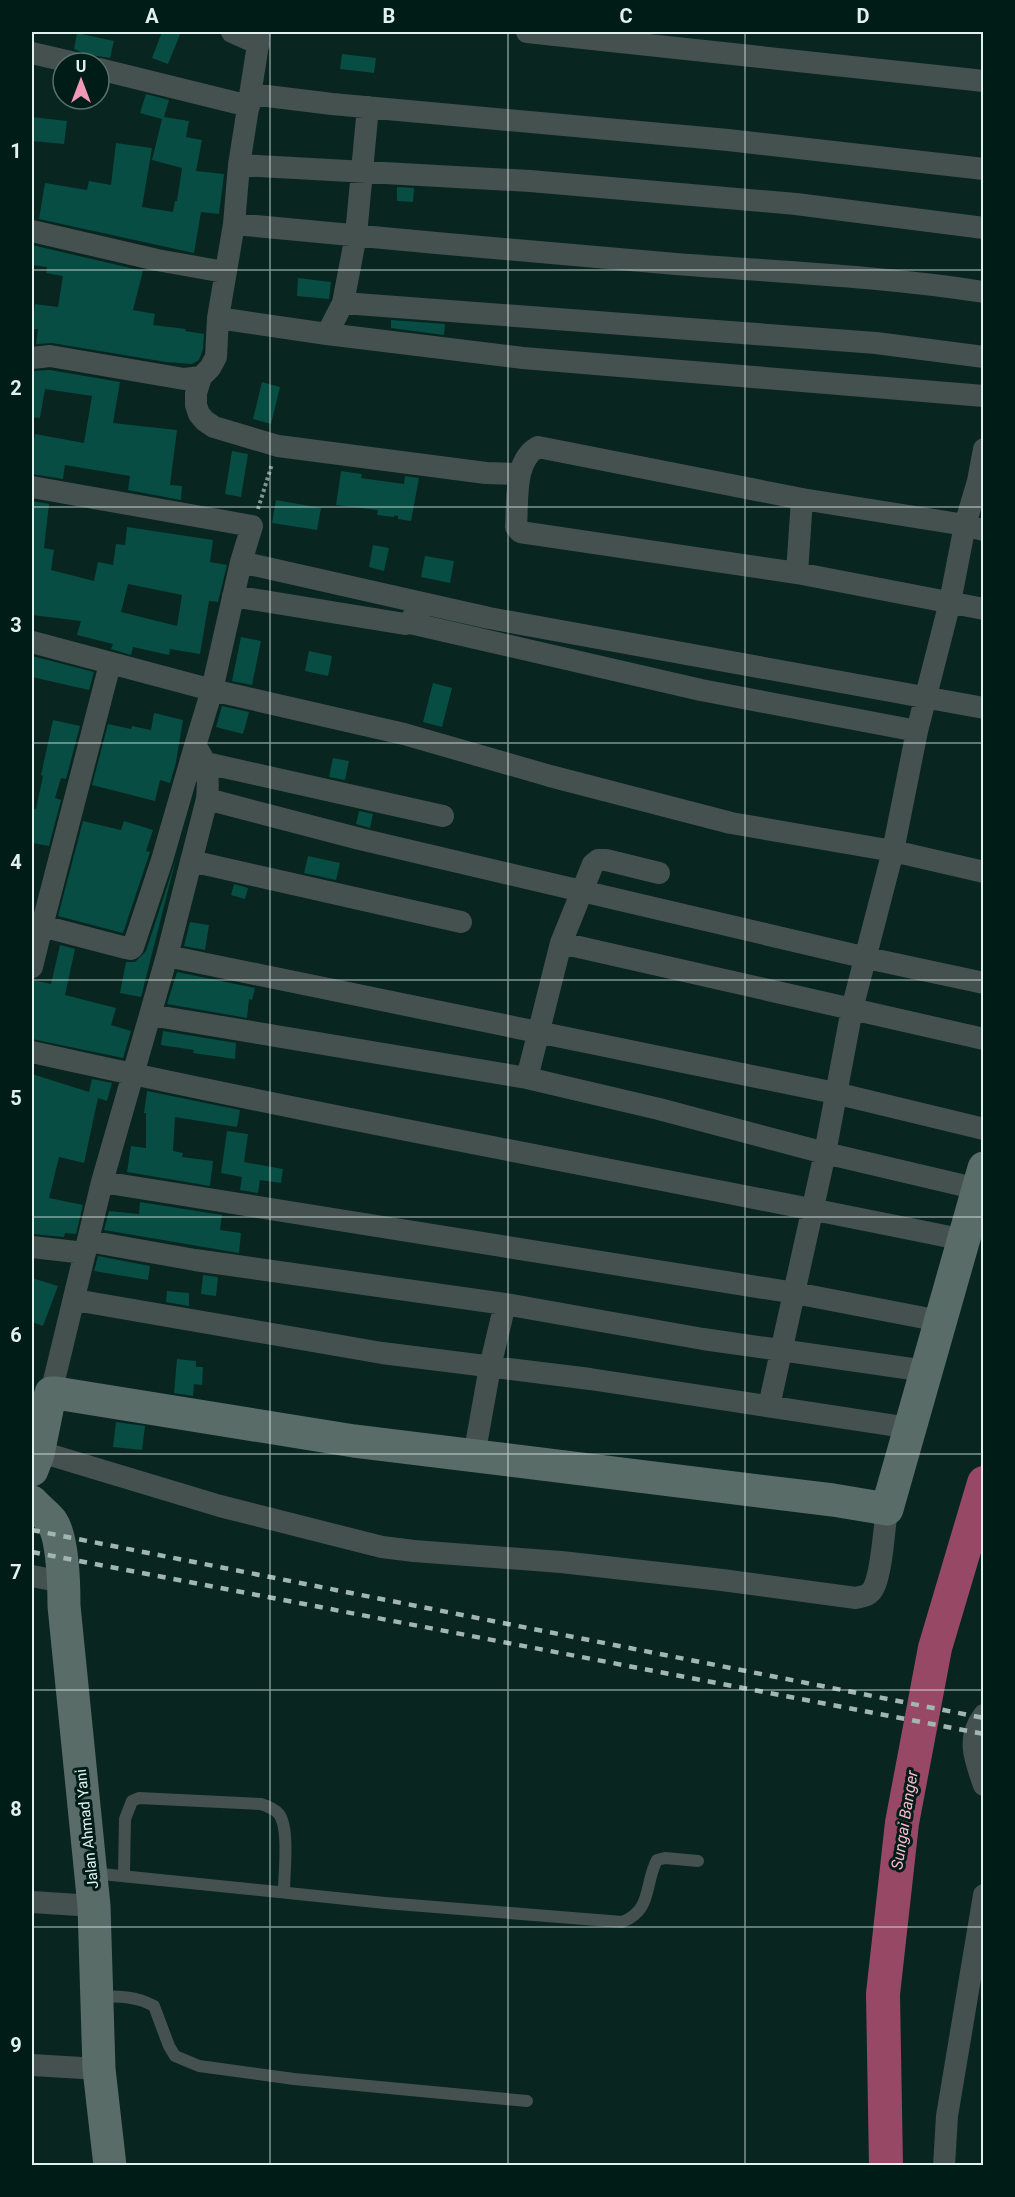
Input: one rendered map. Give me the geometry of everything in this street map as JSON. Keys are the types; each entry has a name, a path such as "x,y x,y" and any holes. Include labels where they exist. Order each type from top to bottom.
{"street":[{"path":"232,32 259,38 239,165 234,224 224,272 216,357 201,377 196,393 196,405 205,421 214,427 278,446 486,473 520,474"},
{"path":"527,32 984,81"},
{"path":"32,53 51,57"},
{"path":"111,71 250,100 368,107 728,140 984,169"},
{"path":"327,334 343,303 356,235 368,107"},
{"path":"239,165 530,181 796,204 984,228"},
{"path":"234,224 603,258 940,285 984,292"},
{"path":"32,231 157,260 224,272"},
{"path":"343,303 876,343 984,357"},
{"path":"218,318 523,358 984,396"},
{"path":"32,358 50,356 161,376 193,379 201,377"},
{"path":"974,527 802,499 538,447 530,451 520,474 516,527 520,532 797,573 984,609"},
{"path":"769,1406 825,1153 852,1009 893,851 917,730 927,699 950,602 974,527 978,481 984,448"},
{"path":"32,487 252,526 241,562 200,754 134,946 131,949 126,948 37,925"},
{"path":"797,573 802,499"},
{"path":"241,562 489,618 984,708"},
{"path":"234,597 398,623 411,623 701,690 917,730"},
{"path":"411,623 420,602"},
{"path":"32,642 212,690 404,734 550,776 731,823 893,851 984,872"},
{"path":"32,967 37,925 110,664"},
{"path":"35,1463 102,1182 167,956 207,799 208,789 200,754"},
{"path":"200,754 443,816"},
{"path":"207,799 360,838 867,958 984,983"},
{"path":"527,1078 561,943 593,864 598,860 659,873"},
{"path":"191,861 461,922"},
{"path":"561,943 984,1039"},
{"path":"167,956 835,1093 984,1129"},
{"path":"35,1463 54,1456 220,1506 382,1547 561,1562 856,1598 867,1595 873,1589 877,1576 887,1509 981,1178 825,1153 659,1109 527,1078 150,1015"},
{"path":"32,1052 133,1075 964,1240"},
{"path":"102,1182 795,1293 940,1321"},
{"path":"32,1247 86,1247 195,1260 505,1304 589,1320 926,1371"},
{"path":"75,1300 382,1353 769,1406 910,1428"},
{"path":"474,1456 490,1367 505,1304"},
{"path":"51,1393 354,1441 833,1500 887,1509"},
{"name":"Jalan Ahmad Yani","path":"32,1502 52,1522 57,1535 63,1582 94,1906 99,2069 110,2166"},
{"path":"32,1576 63,1582"},
{"path":"984,1715 976,1730 972,1745 984,1785"},
{"path":"944,2166 947,2116 976,2000 984,1894"},
{"path":"32,1902 94,1906"},
{"path":"32,2065 99,2069"}],"lane":[{"path":"124,1875 125,1819 132,1801 139,1798 261,1804 279,1813 285,1824 284,1892"},
{"path":"91,1873 385,1903 622,1922 633,1918 644,1904 657,1860 665,1858 698,1861"},
{"path":"97,1997 134,1998 154,2006 175,2056 199,2066 294,2079 527,2101"}],"path":[{"path":"252,526 278,446"}],"building":[{"path":"162,32 181,32 168,64 152,58"},
{"path":"77,33 114,41 111,54 111,51 74,49"},
{"path":"342,54 376,58 374,73 340,69"},
{"path":"146,94 169,100 164,117 189,121 186,137 202,140 196,171 224,174 219,214 201,212 194,253 39,219 45,183 87,190 89,181 111,185 116,143 152,148 142,207 173,212 182,168 152,160 162,119 140,113"},
{"path":"32,117 67,121 64,144 32,141"},
{"path":"397,187 414,188 413,202 397,201"},
{"path":"32,245 143,271 133,310 155,314 153,325 204,334 203,349 199,360 192,364 166,362 52,343 36,344 38,329 32,329 35,304 58,307 63,276 46,273 47,267 32,265"},
{"path":"298,278 331,282 329,299 297,296"},
{"path":"391,320 445,324 444,335 391,328"},
{"path":"50,370 120,382 113,423 177,430 170,485 182,486 181,500 128,490 130,476 65,465 63,479 32,474 35,434 84,443 92,396 45,389 40,418 32,417 32,371"},
{"path":"262,382 280,387 271,424 253,419"},
{"path":"232,451 248,454 241,497 225,494"},
{"path":"341,471 362,474 361,478 404,484 405,476 419,478 411,521 398,519 395,515 394,517 377,515 378,510 336,505"},
{"path":"276,500 321,508 317,530 272,523"},
{"path":"32,501 49,504 44,548 54,550 51,570 94,581 98,562 113,565 116,544 125,545 127,527 213,540 210,562 227,565 218,602 209,601 200,654 170,649 169,655 133,647 131,655 111,649 113,644 77,635 81,621 32,615","holes":["128,584 182,595 177,626 121,612"]},
{"path":"373,545 389,548 384,571 369,567"},
{"path":"425,556 454,561 450,583 421,577"},
{"path":"241,637 261,641 252,685 232,681"},
{"path":"309,651 332,656 328,676 305,671"},
{"path":"32,656 94,672 89,690 32,677"},
{"path":"433,683 452,688 442,727 423,722"},
{"path":"222,706 249,712 243,734 216,727"},
{"path":"154,713 183,720 170,783 160,780 155,801 92,785 108,724 151,730"},
{"path":"53,720 80,726 66,779 61,778 55,798 61,800 49,846 32,843 32,808 36,809"},
{"path":"333,758 349,761 345,780 329,777"},
{"path":"359,811 373,814 370,828 356,824"},
{"path":"83,821 121,830 124,821 153,830 146,851 150,852 123,933 58,916"},
{"path":"308,856 340,863 336,880 304,873"},
{"path":"176,859 141,997 120,993 126,962 135,962 146,951"},
{"path":"234,884 248,888 245,899 231,895"},
{"path":"190,922 209,925 205,950 184,946"},
{"path":"60,945 75,949 65,995 116,1008 111,1025 131,1031 123,1058 32,1039 32,980 51,984"},
{"path":"177,972 255,988 252,1000 249,999 247,1018 167,1004"},
{"path":"163,1031 236,1043 235,1059 193,1053 194,1050 161,1045"},
{"path":"32,1074 89,1092 92,1079 112,1083 107,1101 98,1098 84,1163 59,1157 49,1198 83,1205 76,1234 65,1233 64,1237 32,1234"},
{"path":"147,1091 240,1110 237,1127 175,1117 173,1151 183,1153 182,1157 213,1161 210,1186 127,1172 131,1146 146,1148 146,1113 144,1113"},
{"path":"227,1131 248,1134 244,1162 283,1169 281,1183 260,1180 258,1193 240,1190 242,1177 221,1173"},
{"path":"140,1202 222,1215 220,1230 241,1233 239,1253 104,1230 109,1211 139,1214"},
{"path":"98,1256 150,1266 148,1280 94,1271"},
{"path":"203,1275 218,1277 216,1296 201,1294"},
{"path":"32,1278 58,1286 43,1326 32,1322"},
{"path":"167,1291 189,1293 189,1306 166,1302"},
{"path":"177,1359 196,1361 196,1367 203,1367 202,1385 194,1384 193,1396 174,1393"},
{"path":"116,1422 145,1426 142,1450 113,1447"}],"waterway":[{"name":"Sungai Banger","path":"886,2166 883,1994 902,1823 935,1648 984,1483"}],"railway":[{"path":"32,1530 984,1718"},
{"path":"32,1552 984,1734"}]}
